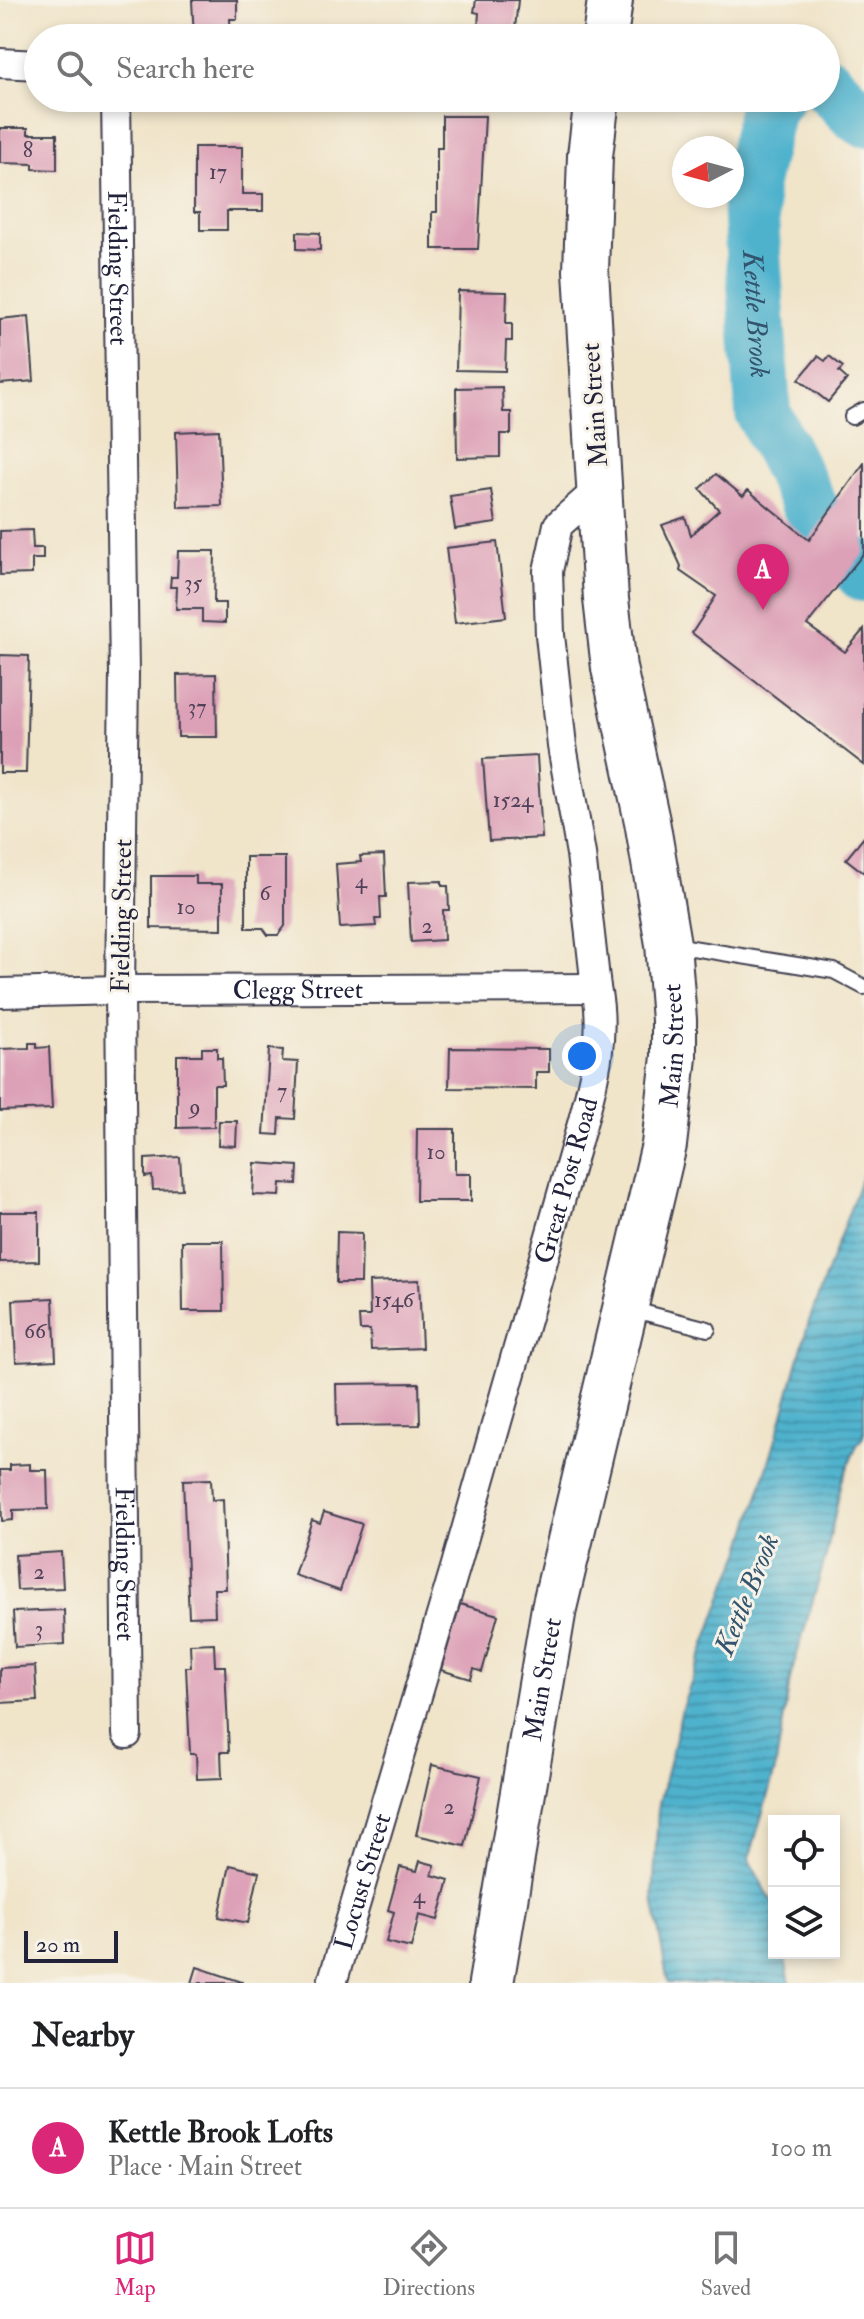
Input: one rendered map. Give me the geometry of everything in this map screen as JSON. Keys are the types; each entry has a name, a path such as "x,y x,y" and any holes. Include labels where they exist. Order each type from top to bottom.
{"highway":[{"path":"607,24 610,0"},
{"name":"Main Street","path":"491,1983 554,1608 664,1145 672,1087 674,1020 668,944 647,821 614,668 605,588 586,271 590,156 595,112"}],"street":[{"path":"0,63 24,64"},
{"name":"Fielding Street","path":"116,112 124,674 120,990 127,1734"},
{"name":"Great Post Road","path":"393,1778 592,1086 600,1007 581,854 562,746 550,635 548,571 558,525 599,489"},
{"name":"Clegg Street","path":"0,993 596,988"},
{"name":"Locust Street","path":"332,1983 393,1778"}],"lane":[{"path":"668,944 834,971 864,987"},
{"path":"625,1308 708,1329"}],"water":[{"path":"864,1171 864,1437 857,1445 842,1481 826,1556 791,1675 775,1770 749,1860 768,1894 768,1959 785,1959 790,1983 668,1983 653,1899 658,1808 683,1705 741,1553 809,1321"}],"building":[{"path":"192,0 237,0 237,19 230,19 230,24 193,24"},
{"path":"476,0 518,0 515,24 478,24 479,13 474,12"},
{"path":"442,116 485,116 478,249 432,249 432,212 437,212 437,148 442,148"},
{"path":"0,128 28,128 28,134 57,134 57,170 33,169 33,164 0,163"},
{"path":"194,147 242,147 242,194 263,194 263,211 227,211 227,230 200,230 200,212 194,212"},
{"path":"297,232 320,233 320,250 297,249"},
{"path":"458,291 507,292 506,323 512,323 512,341 506,341 505,371 456,370"},
{"path":"29,316 34,381 0,384 0,319"},
{"path":"818,356 825,361 829,356 843,367 839,372 847,379 828,402 799,379"},
{"path":"502,387 503,412 511,412 511,434 500,434 500,457 457,458 456,388"},
{"path":"219,430 222,506 178,507 176,432"},
{"path":"864,463 864,553 807,625 845,652 864,629 864,765 692,633 716,596 680,571 681,566 662,525 685,517 691,535 719,510 700,489 716,474 743,496 748,490 809,540"},
{"path":"491,490 496,523 455,529 450,496"},
{"path":"32,530 33,548 43,548 43,559 32,559 32,574 0,575 0,531"},
{"path":"497,542 506,617 455,623 446,548"},
{"path":"178,551 215,551 214,603 225,603 225,623 202,622 202,609 176,609 177,587 170,587 171,577 177,577"},
{"path":"0,655 29,656 26,773 0,773"},
{"path":"216,674 217,737 178,737 177,675"},
{"path":"537,756 542,838 489,841 483,759"},
{"path":"864,837 864,873 846,859"},
{"path":"384,855 386,897 380,897 381,919 375,919 376,926 340,928 336,864 361,862 360,856"},
{"path":"246,857 285,857 285,926 278,935 268,935 263,928 246,928"},
{"path":"151,876 196,876 196,884 222,884 222,929 151,928"},
{"path":"442,881 442,886 448,886 449,910 443,910 444,940 411,942 408,882"},
{"path":"29,1043 37,1043 37,1048 49,1047 52,1109 0,1111 0,1049 29,1048"},
{"path":"202,1048 217,1048 217,1058 222,1058 223,1085 214,1085 214,1127 177,1128 177,1055 202,1055"},
{"path":"450,1048 549,1049 549,1072 536,1072 536,1089 449,1088"},
{"path":"269,1049 283,1050 282,1061 298,1062 295,1119 280,1118 279,1135 264,1134"},
{"path":"219,1121 237,1121 236,1146 218,1145"},
{"path":"417,1129 455,1129 455,1174 471,1174 471,1201 416,1201"},
{"path":"180,1157 182,1189 153,1190 152,1176 145,1177 145,1159"},
{"path":"255,1163 298,1166 297,1184 281,1183 280,1196 253,1195"},
{"path":"0,1212 39,1212 39,1261 0,1262"},
{"path":"337,1232 362,1233 361,1283 336,1283"},
{"path":"182,1241 223,1241 224,1311 183,1311"},
{"path":"419,1280 422,1348 371,1350 370,1330 360,1330 359,1316 370,1316 369,1282"},
{"path":"53,1298 56,1360 16,1362 13,1300"},
{"path":"419,1383 420,1425 337,1426 336,1384"},
{"path":"30,1464 30,1470 47,1470 48,1509 13,1510 13,1520 2,1521 0,1470 10,1470 10,1465"},
{"path":"211,1479 212,1500 223,1499 226,1589 214,1589 215,1616 189,1617 183,1480"},
{"path":"324,1512 362,1524 340,1591 294,1575 312,1520 320,1523"},
{"path":"61,1552 63,1588 17,1590 15,1555"},
{"path":"460,1604 498,1615 482,1672 474,1669 471,1679 441,1670"},
{"path":"64,1610 65,1644 15,1647 13,1612"},
{"path":"214,1643 215,1666 225,1666 229,1752 221,1752 222,1778 197,1779 196,1754 190,1754 186,1667 191,1667 190,1644"},
{"path":"35,1666 37,1701 0,1703 0,1668"},
{"path":"432,1765 481,1776 465,1846 416,1835"},
{"path":"420,1861 435,1865 432,1875 449,1880 438,1920 419,1915 411,1948 386,1942 394,1912 388,1910 400,1867 417,1871"},
{"path":"230,1865 259,1872 248,1923 219,1917"},
{"path":"197,1967 242,1982 242,1983 192,1983"}],"waterway":[{"name":"Kettle Brook","path":"840,98 864,119"},
{"name":"Kettle Brook","path":"766,112 749,187 763,413 820,526"},
{"name":"Kettle Brook","path":"856,565 864,574"}],"place":[{"name":"Kettle Brook Lofts","path":"763,610"}]}
